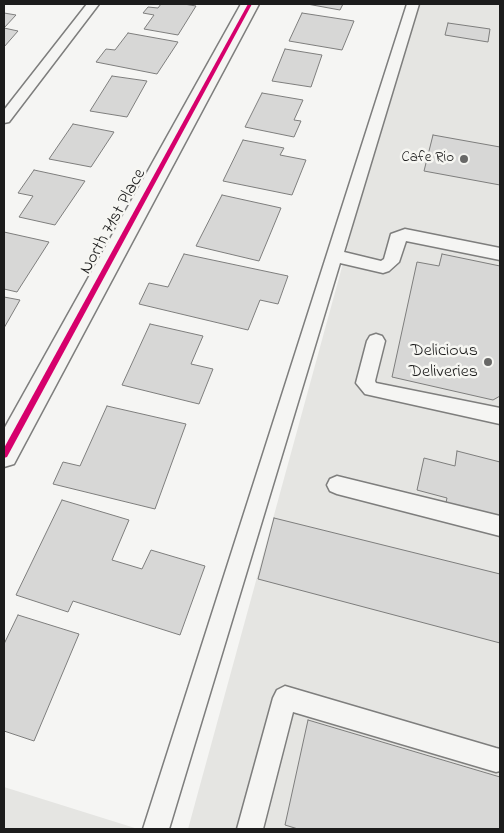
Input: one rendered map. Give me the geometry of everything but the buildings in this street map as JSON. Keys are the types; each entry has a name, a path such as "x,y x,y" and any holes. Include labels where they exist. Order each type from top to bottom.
{"street":[{"name":"North 71st Place","path":"4,455 250,4"}],"lane":[{"path":"4,119 93,4"},
{"path":"156,829 413,4"},
{"path":"334,256 383,267 391,262 397,238 405,235 500,254"},
{"path":"376,341 366,383 371,389 500,416"},
{"path":"337,485 500,526"},
{"path":"250,829 285,698 496,760"}],"shaded area":[{"path":"414,4 500,4 500,829 188,829"},
{"path":"4,787 138,829 4,829"}],"cycle path":[{"path":"4,455 250,4"}],"place":[{"name":"Cafe Rio","path":"464,159"},
{"name":"Delicious Deliveries","path":"488,362"}]}
